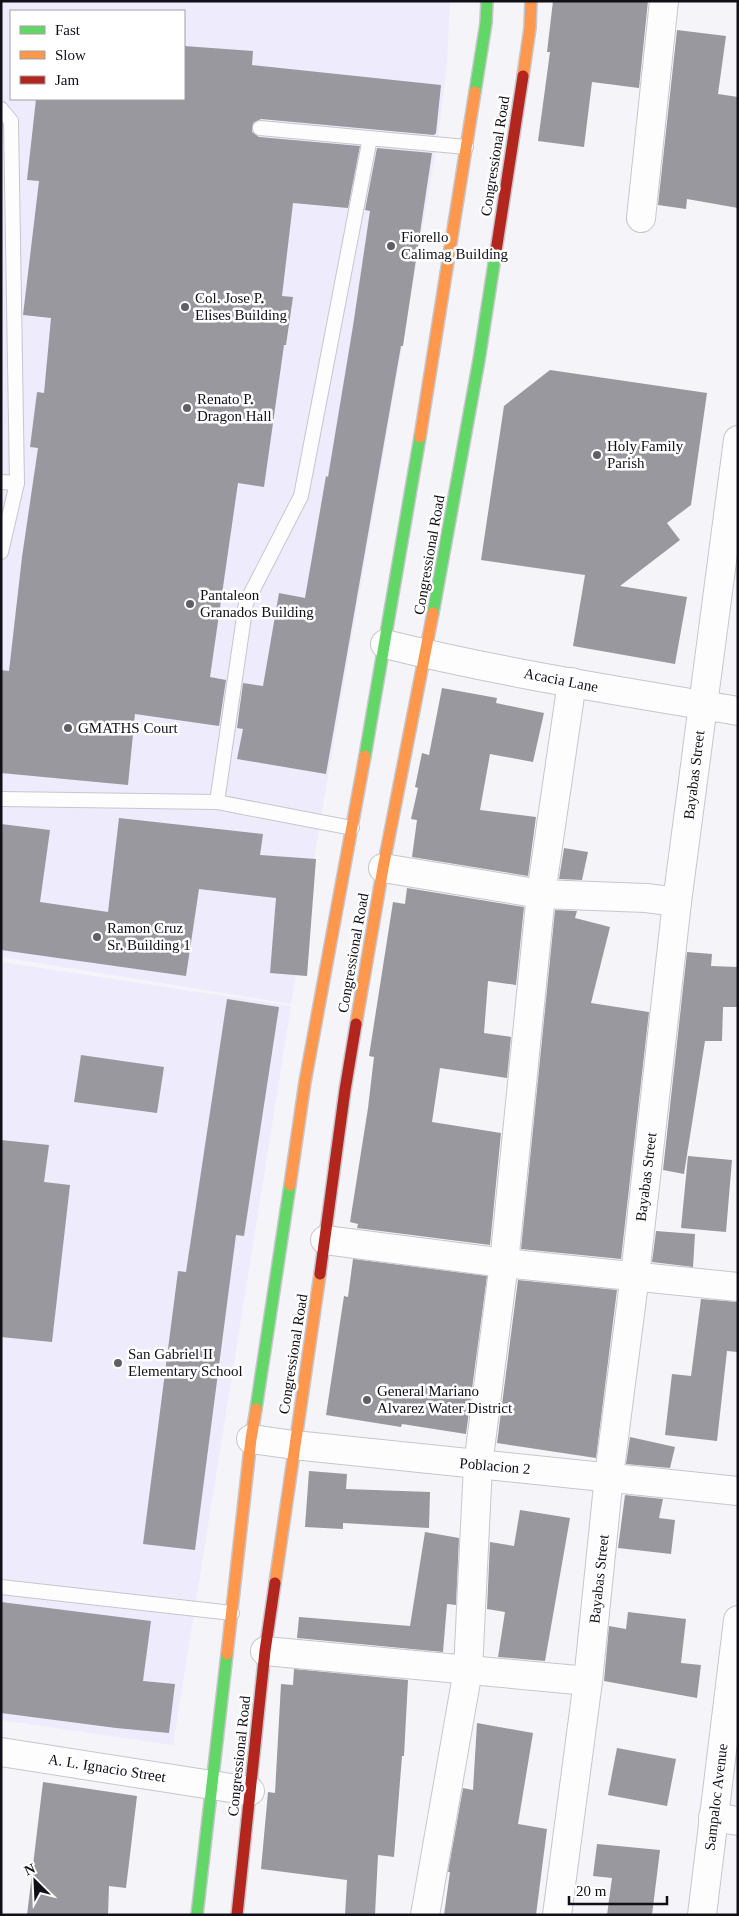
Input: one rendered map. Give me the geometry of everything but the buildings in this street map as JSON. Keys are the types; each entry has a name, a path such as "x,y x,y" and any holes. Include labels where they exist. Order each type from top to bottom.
{"main road":[{"name":"Congressional Road","path":"197,1915 252,1439 305,1082 339,904 435,351 486,23 487,1"},
{"name":"Congressional Road","path":"237,1915 265,1651 345,1090 383,868 426,654 479,360 530,28 531,1"}],"street":[{"path":"640,218 664,1"},
{"name":"Bayabas Street","path":"558,1915 588,1681 609,1476 635,1275 677,902 734,490 738,440"},
{"name":"Acacia Lane","path":"385,644 426,654 572,682 738,711"},
{"path":"425,1915 468,1670 478,1465 504,1263 541,894 572,682"},
{"path":"383,868 541,894 646,898 677,902"},
{"path":"324,1240 504,1263 738,1287"},
{"name":"Poblacion 2","path":"252,1439 478,1465 609,1476 738,1491"},
{"name":"Sampaloc Avenue","path":"702,1915 725,1819 738,1620"},
{"path":"265,1651 588,1681"},
{"name":"A. L. Ignacio Street","path":"1,1752 250,1791"}],"lane":[{"path":"1,109 11,121 17,483 1,552"},
{"path":"260,128 466,147"},
{"path":"217,802 246,603 302,496 370,138"},
{"path":"1,482 17,483"},
{"path":"1,799 217,802 352,828"},
{"path":"1,1587 232,1613"}],"shaded area":[{"path":"1,1 450,1 447,64 437,144 320,822 291,1004 1,957"},
{"name":"San Gabriel II Elementary School","path":"1,962 291,1006 173,1745 1,1720"}],"traffic: fast":[{"path":"475,92 486,23 487,1"},
{"path":"433,613 479,360 496,251"},
{"path":"365,756 420,437"},
{"path":"256,1409 290,1185"},
{"path":"197,1915 227,1654"}],"traffic: slow":[{"path":"523,76 530,28 531,1"},
{"path":"420,437 475,92"},
{"path":"356,1024 383,868 433,613"},
{"path":"290,1185 305,1082 365,756"},
{"path":"275,1583 320,1274"},
{"path":"227,1654 256,1409"}],"traffic: jam":[{"path":"496,251 523,76"},
{"path":"320,1274 356,1024"},
{"path":"237,1915 265,1651 275,1583"}],"place":[{"name":"Fiorello Calimag Building","path":"391,246"},
{"name":"Col. Jose P. Elises Building","path":"185,307"},
{"name":"Renato P. Dragon Hall","path":"187,408"},
{"name":"Holy Family Parish","path":"597,455"},
{"name":"Pantaleon Granados Building","path":"190,604"},
{"name":"GMATHS Court","path":"68,728"},
{"name":"Ramon Cruz Sr. Building 1","path":"97,937"},
{"name":"San Gabriel II Elementary School","path":"118,1363"},
{"name":"General Mariano Alvarez Water District","path":"367,1400"}]}
